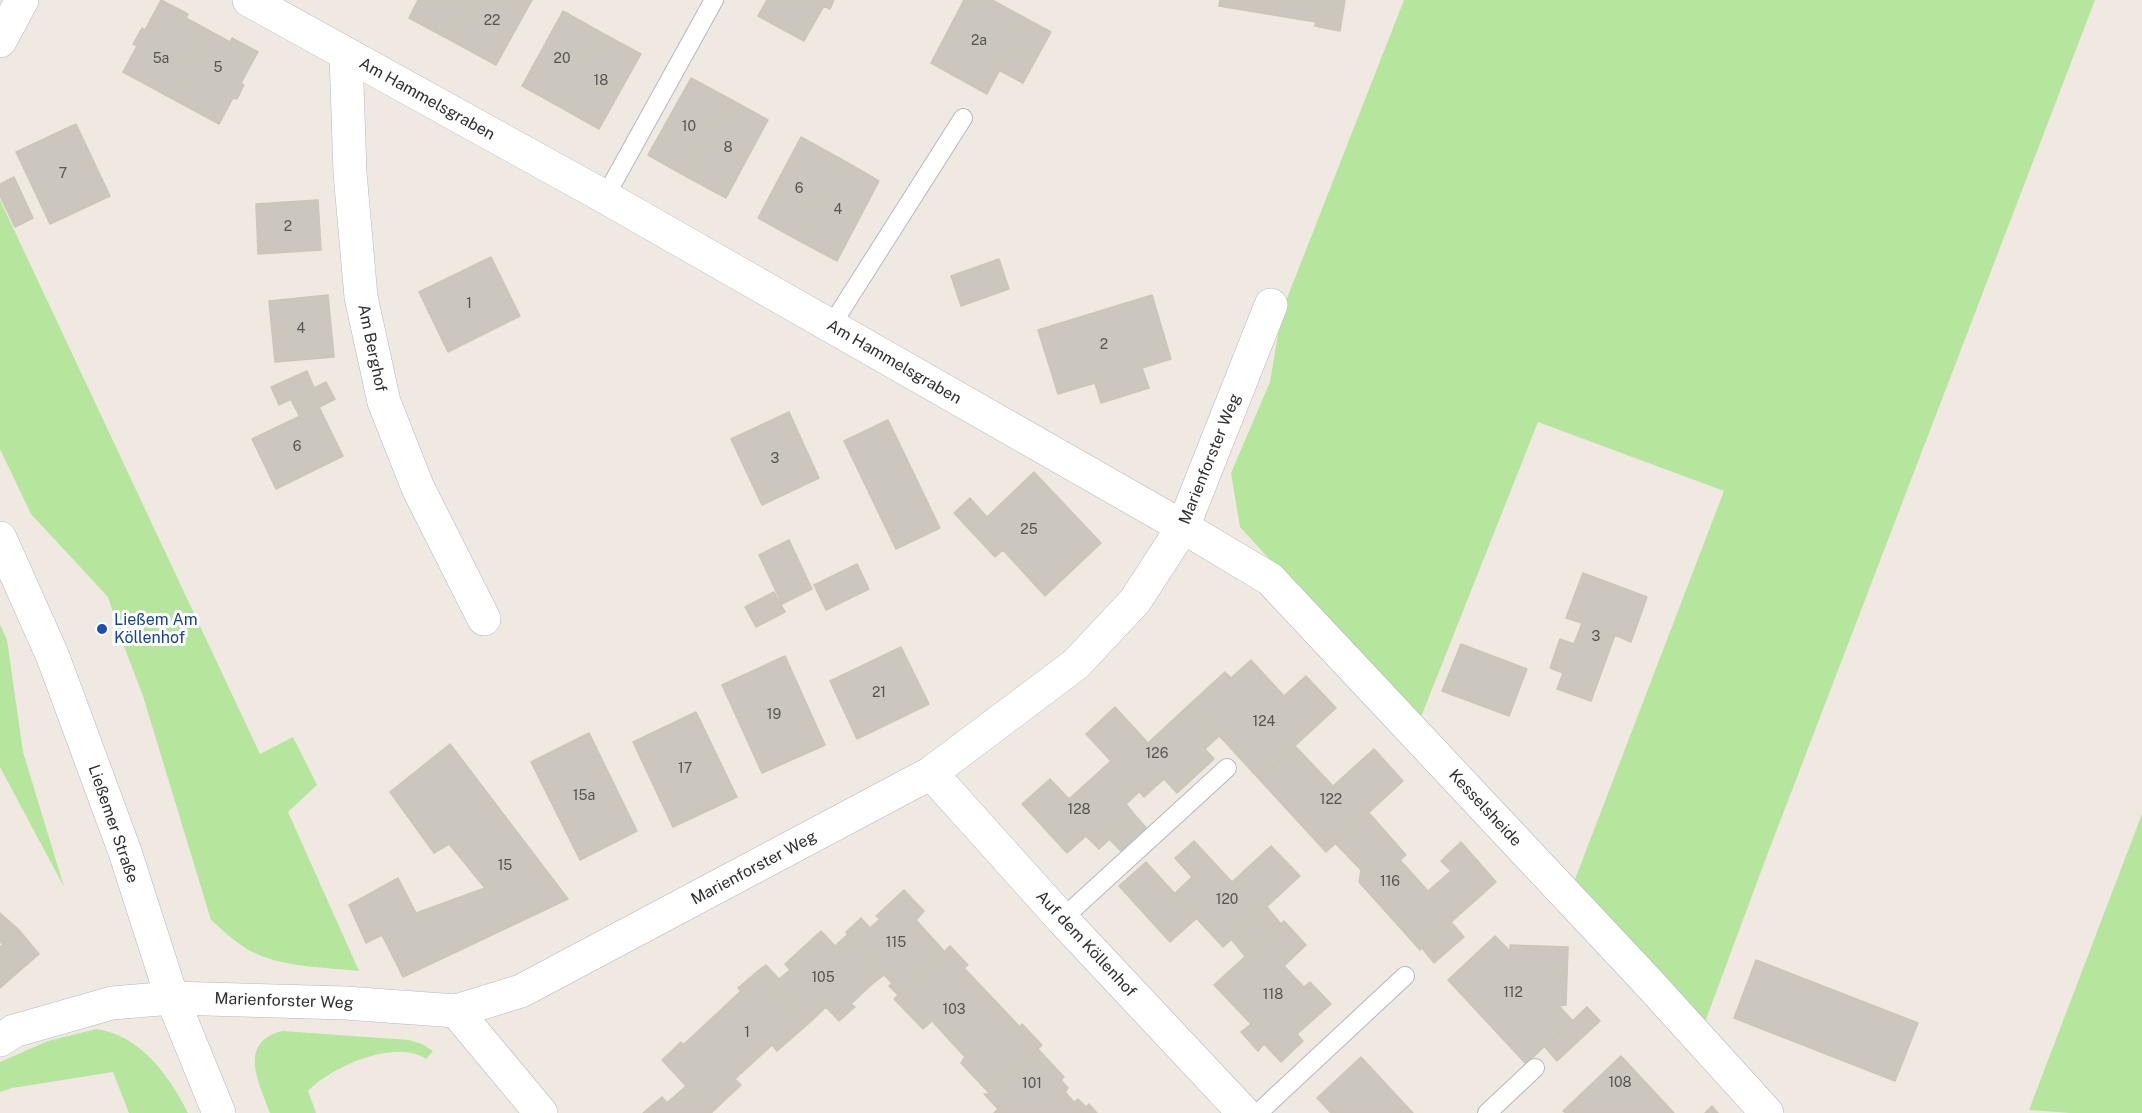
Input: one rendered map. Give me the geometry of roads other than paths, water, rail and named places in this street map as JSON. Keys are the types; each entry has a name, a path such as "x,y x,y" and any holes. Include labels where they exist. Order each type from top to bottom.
{"street":[{"path":"0,41 22,0"},
{"name":"Am Hammelsgraben","path":"249,0 605,197 1183,527"},
{"name":"Am Berghof","path":"346,55 350,172 361,297 384,402 418,488 484,619"},
{"name":"Marienforster Weg","path":"0,1040 14,1030 112,1003 172,998 345,1003 456,1011 521,991 931,773 1076,664 1135,601 1183,527 1270,305"},
{"name":"Kesselsheide","path":"1183,527 1270,579 1648,982 1767,1113"},
{"name":"Ließemer Straße","path":"0,538 61,678 124,852 172,998 219,1113"},
{"name":"Auf dem Köllenhof","path":"931,773 1062,919 1244,1113"},
{"path":"456,1011 541,1113"}],"lane":[{"path":"605,197 714,0"},
{"path":"831,326 963,118"},
{"path":"1062,919 1227,768"},
{"path":"1258,1113 1406,976"},
{"path":"1487,1113 1535,1068"}],"place":[{"name":"Ließem Am Köllenhof","path":"102,629"}]}
